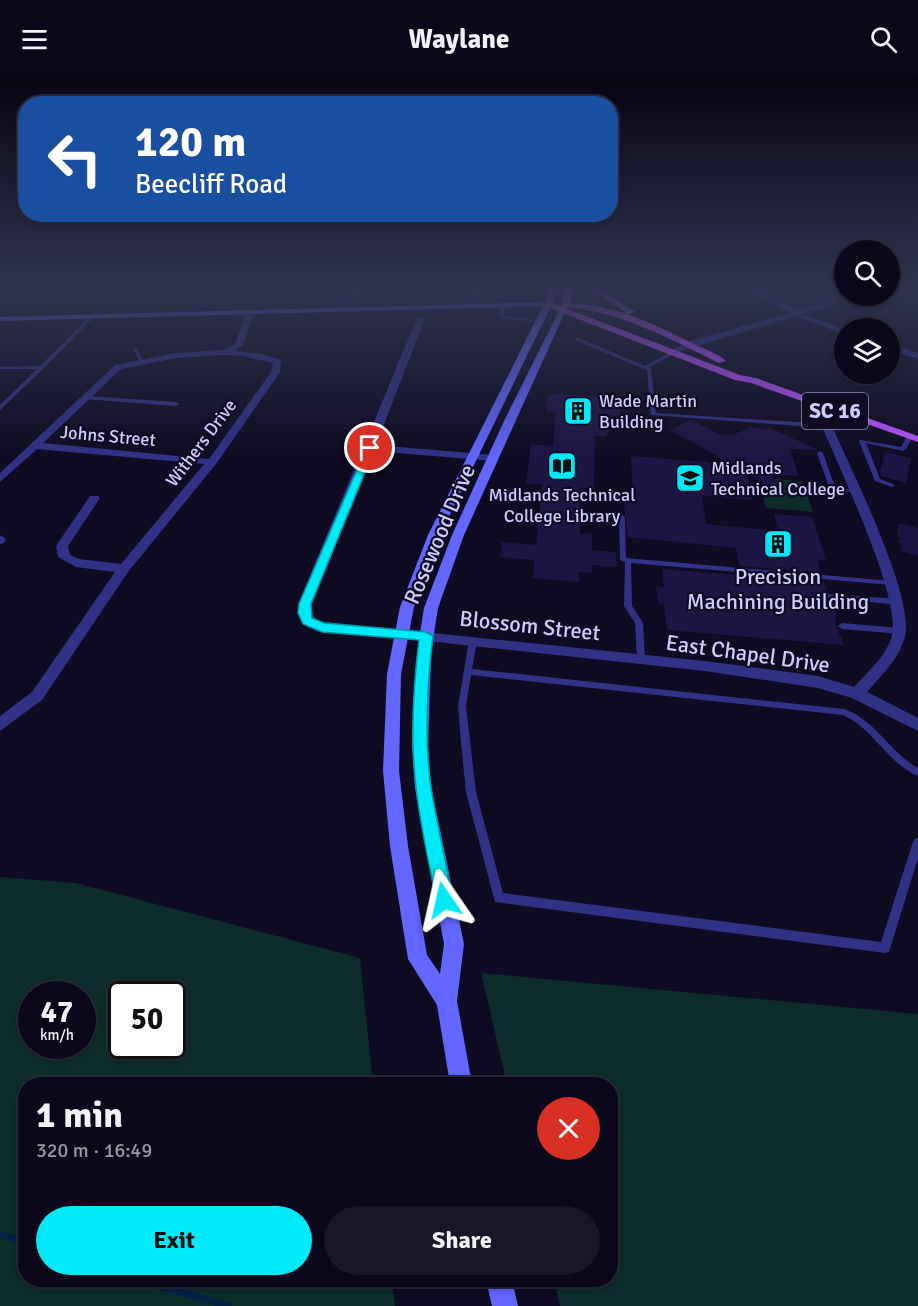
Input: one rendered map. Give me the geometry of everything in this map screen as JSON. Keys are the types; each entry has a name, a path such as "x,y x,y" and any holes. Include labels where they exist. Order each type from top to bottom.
{"main road":[{"name":"Rosewood Drive","path":"460,1077 447,1001 453,944 429,820 420,746 421,679 407,607 434,535 527,345"},
{"name":"Rosewood Drive","path":"447,1001 418,959 393,808 392,696 414,635 431,608 444,570 491,463 548,345"},
{"name":"SC 16","path":"658,345 738,378 753,380 914,437"},
{"name":"SC 16","path":"690,345 743,371 753,380"},
{"path":"501,1287 505,1306"}],"street":[{"path":"410,345 368,452 491,463"},
{"path":"675,352 688,345"},
{"name":"Withers Drive","path":"0,479 118,367 141,361 222,354 242,349 265,355 278,362 275,372 212,462 124,569 38,696 0,725"},
{"path":"900,350 918,356"},
{"path":"830,409 825,418 826,426 892,583 898,602 900,631"},
{"name":"Johns Street","path":"36,446 212,462"},
{"name":"Blossom Street","path":"368,452 305,604 304,613 307,621 322,628 414,635 641,659"},
{"path":"94,498 62,546 64,557 76,563 124,569"},
{"name":"East Chapel Drive","path":"641,659 818,682 857,694 890,653 900,631"},
{"path":"857,694 918,725"}],"lane":[{"path":"0,408 64,345"},
{"path":"592,345 649,369 654,414 826,426"},
{"path":"135,349 141,361"},
{"path":"645,367 675,352"},
{"path":"0,368 42,367"},
{"path":"86,398 176,404"},
{"path":"892,485 877,480 862,441 903,449 914,437"},
{"path":"820,453 833,489"},
{"path":"823,488 853,490"},
{"path":"622,517 623,560 892,583"},
{"path":"628,560 628,606 639,623 641,659"},
{"path":"831,596 898,602"},
{"path":"842,626 900,631"},
{"path":"472,641 462,706 471,792 499,898 885,948 918,842"},
{"path":"467,671 844,712 856,717 895,756 918,772"}],"green space":[{"path":"763,478 801,481 806,495 766,492"},
{"path":"762,493 808,496 813,512 766,508"},
{"path":"0,877 76,883 360,958 372,1077 18,1077 18,1287 393,1287 395,1306 0,1306"},
{"path":"481,973 918,1014 918,1306 560,1306 556,1287 618,1287 618,1077 505,1077"}],"building":[{"path":"558,393 620,399 620,416 609,416 610,431 605,436 595,436 594,489 581,488 580,533 592,534 592,550 616,552 617,567 592,565 592,573 579,572 579,582 533,578 534,560 500,557 502,542 536,545 542,485 526,483 531,444 553,446 556,412 546,411 548,394 558,395"},
{"path":"691,420 719,434 733,435 750,427 765,430 770,428 818,450 790,449 799,476 772,474 779,495 747,473 753,500 702,496 706,524 778,531 774,514 812,517 826,561 817,560 821,573 739,566 736,548 628,537 623,496 633,497 631,456 731,464 670,430"},
{"path":"885,452 911,458 906,483 881,476"},
{"path":"899,523 918,528 918,556 900,551 902,544 898,543 899,538 897,537"},
{"path":"662,569 824,582 828,592 825,597 831,600 837,618 835,618 836,626 844,645 667,630 664,604 658,603 656,586 664,587"}],"waterway":[{"path":"0,1234 18,1240"},
{"path":"162,1287 229,1306"}],"place":[{"name":"Wade Martin Building","path":"578,411"},
{"name":"Midlands Technical College Library","path":"562,466"},
{"name":"Midlands Technical College","path":"690,478"},
{"name":"Precision Machining Building","path":"778,544"}],"route":[{"path":"370,448 305,604 304,613 307,621 322,628 426,636 421,679 420,746 423,787 444,900"}]}
